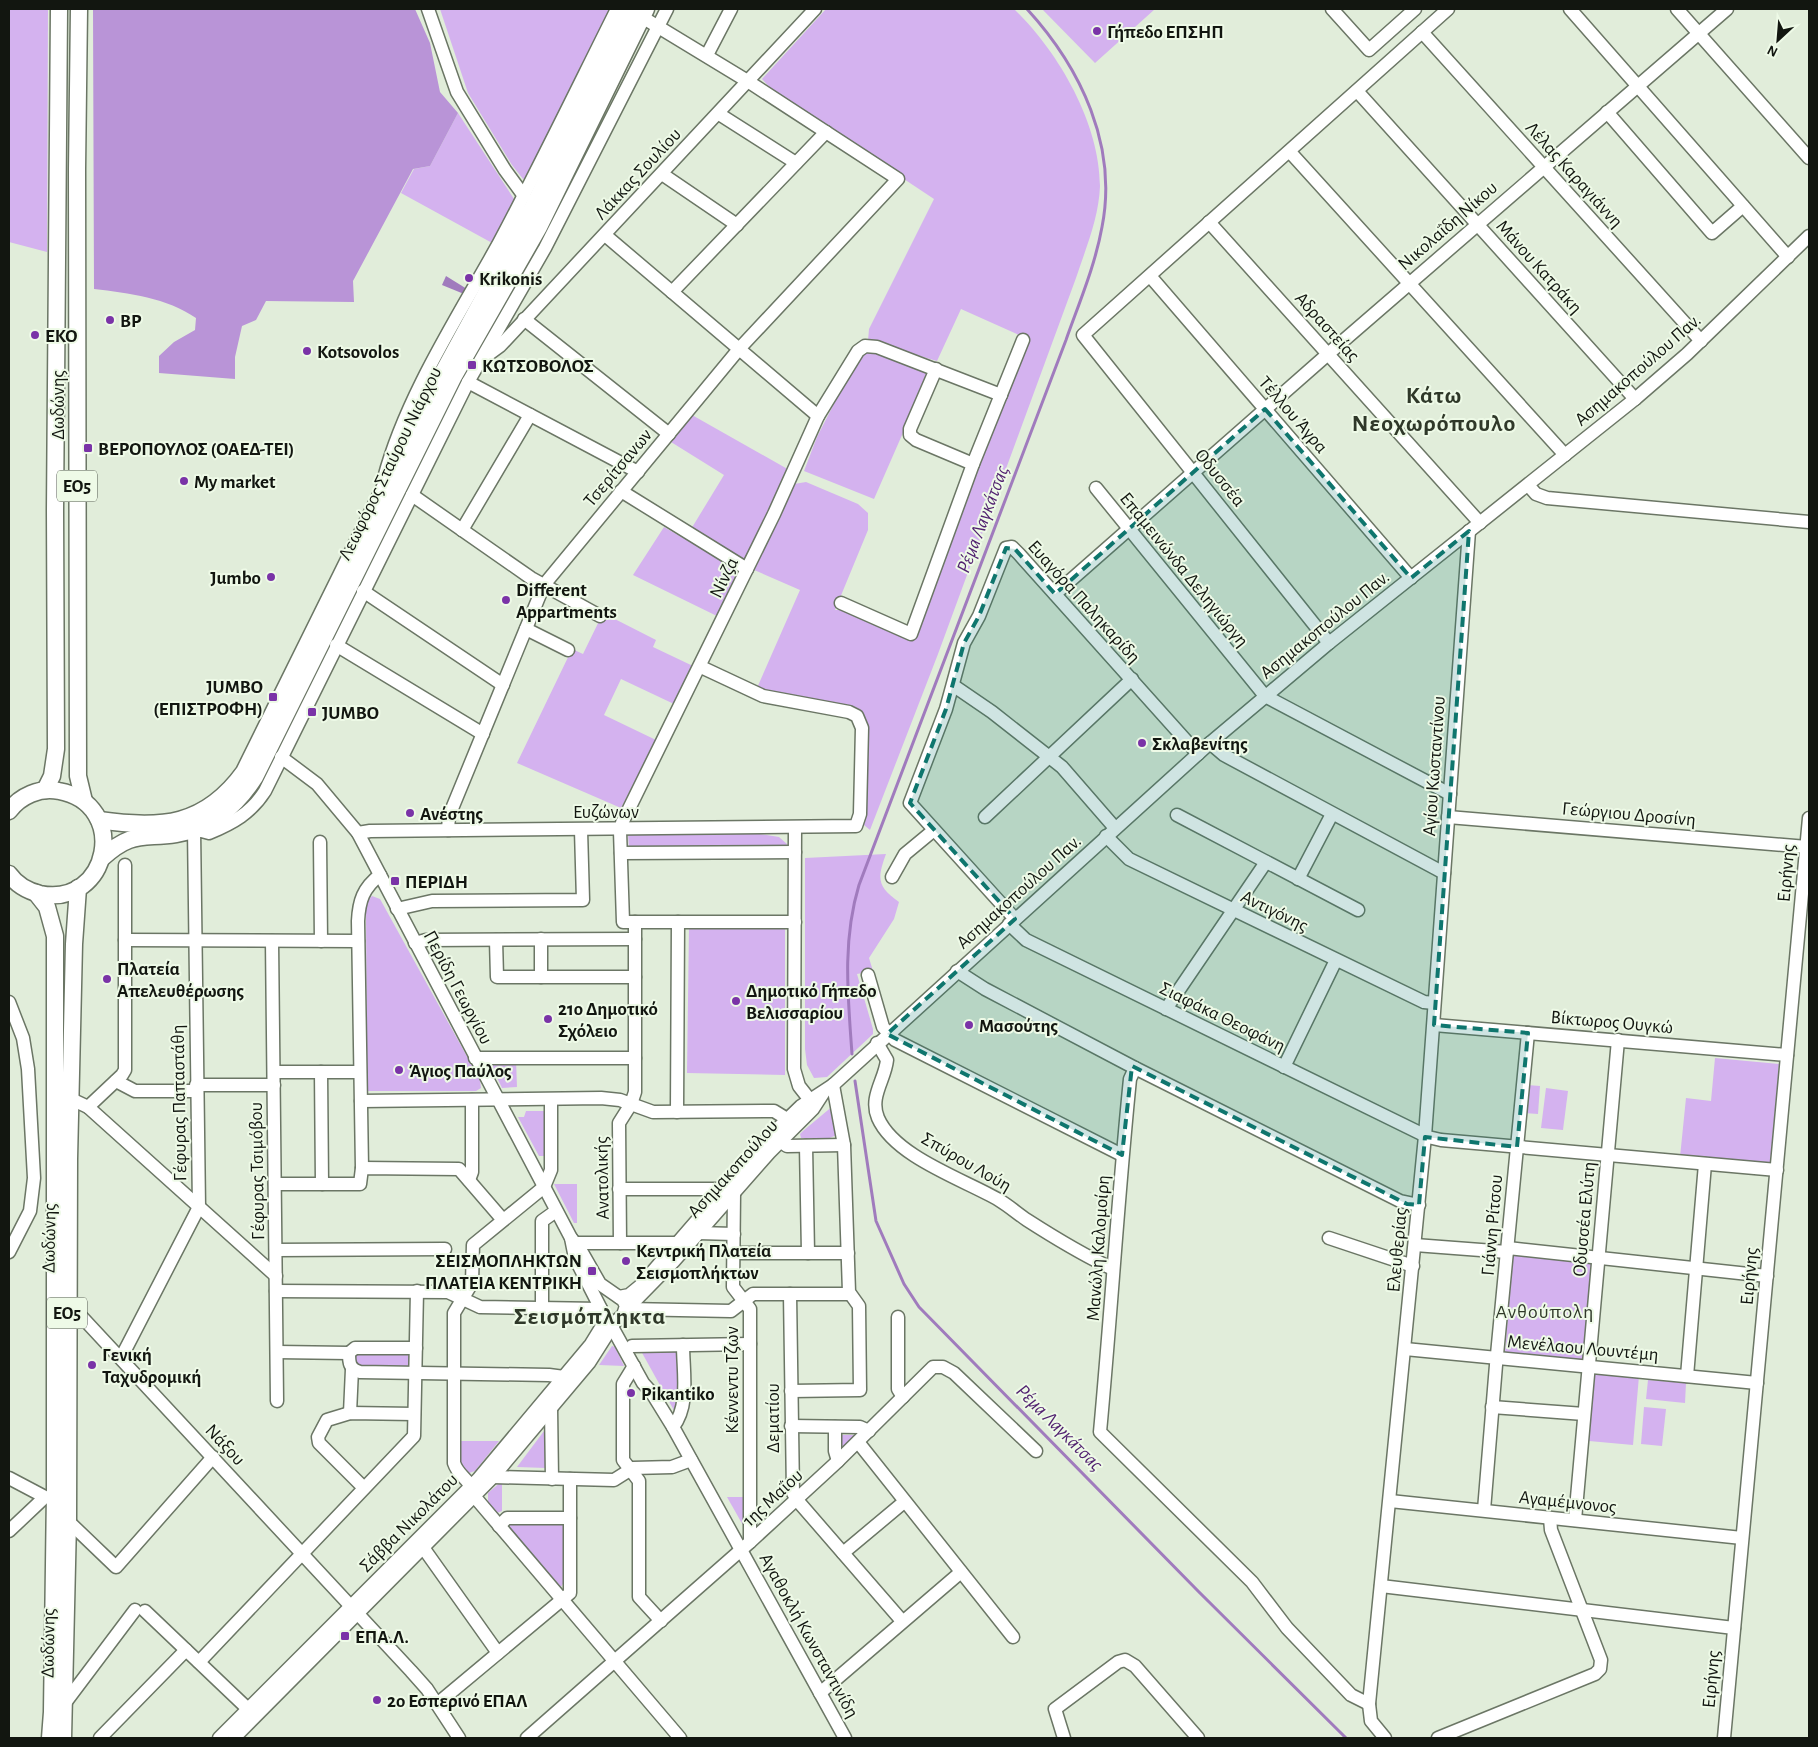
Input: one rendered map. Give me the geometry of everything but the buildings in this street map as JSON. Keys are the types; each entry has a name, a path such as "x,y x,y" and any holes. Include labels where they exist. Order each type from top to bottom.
{"main road":[{"name":"Δωδώνης","path":"59,9 55,510 56,749 54,768 45,790 65,792 84,801"},
{"name":"Δωδώνης","path":"79,9 77,169 78,776 84,801 99,820 104,837 102,858"},
{"name":"Λεωφόρος Σταύρου Νιάρχου","path":"99,820 128,824 177,821 212,806 234,786 251,757 462,333 640,11"},
{"name":"Λεωφόρος Σταύρου Νιάρχου","path":"102,858 116,845 133,837 174,834 194,829 209,822 234,804 255,777 454,376 539,227 640,11"},
{"path":"9,811 25,796 45,790"},
{"path":"36,893 56,895 78,888 92,876 102,858"},
{"name":"Δωδώνης","path":"9,874 18,883 36,893 47,907 55,936 52,1712 50,1738"},
{"name":"Δωδώνης","path":"64,1738 68,1521 67,1301 74,944 78,888"}],"street":[{"path":"428,9 456,92 505,170 524,196"},
{"path":"379,500 390,455 418,392 524,196 617,9"},
{"path":"194,829 209,833 249,812 265,791 468,382 483,359 493,335 546,248 667,9"},
{"path":"706,55 731,9"},
{"name":"Λάκκας Σουλίου","path":"483,359 500,346 749,82 815,9"},
{"path":"1332,9 1368,50 1415,9"},
{"path":"1150,276 1448,9"},
{"path":"1570,9 1788,257"},
{"path":"1677,9 1809,158"},
{"name":"Νικολαΐδη Νίκου","path":"1056,594 1409,283 1727,9"},
{"path":"640,11 658,26 826,132 672,292"},
{"name":"Λέλας Καραγιάννη","path":"1422,32 1701,341"},
{"name":"Μάνου Κατράκη","path":"1357,91 1635,399"},
{"path":"1607,112 1712,233 1743,206"},
{"path":"719,114 796,163"},
{"name":"Τσερίτσανων","path":"448,830 449,816 544,586 564,558 739,350 898,179 826,132"},
{"path":"1290,152 1565,455"},
{"path":"662,174 737,225"},
{"name":"Αδραστείας","path":"1209,222 1480,523"},
{"path":"605,234 818,416"},
{"name":"Ασημακοπούλου Παν.","path":"873,1047 1210,743 1265,696 1635,399 1701,341 1809,236"},
{"name":"Οδυσσέα","path":"1150,276 1083,335 1329,643"},
{"name":"Τέλλου Άγρα","path":"1150,276 1410,578"},
{"path":"524,319 669,434"},
{"path":"841,604 911,634 973,464 1023,340"},
{"name":"Νίνζα","path":"620,829 748,570 818,416 852,358 865,346 877,348 936,369"},
{"path":"973,464 916,440 910,435 910,430 936,369 1001,395"},
{"path":"468,382 638,472"},
{"path":"462,530 530,415"},
{"path":"1528,485 1536,494 1547,498 1809,522"},
{"name":"Επαμεινώνδα Δεληγιώργη","path":"1096,488 1265,696 1450,794"},
{"path":"622,491 748,570"},
{"path":"412,495 544,586 600,616"},
{"name":"Αγίου Κωσταντίνου","path":"1434,1003 1470,531"},
{"name":"Ευαγόρα Παληκαρίδη","path":"910,803 954,686 961,651 979,616 1006,548 1015,549 1198,754"},
{"path":"363,591 503,686"},
{"path":"526,629 568,650"},
{"path":"336,645 483,734"},
{"name":"Ευζώνων","path":"358,834 370,831 795,828 854,827 858,825 860,814 862,728 857,716 849,712 762,696 700,667"},
{"path":"985,817 1132,679"},
{"name":"Αντιγόνης","path":"954,686 992,712 1049,756 1070,775 1129,859 1424,1002 1434,1003"},
{"path":"1210,743 1224,756 1444,873"},
{"name":"Περίδη Γεωργίου","path":"281,757 321,787 358,834 573,1241 575,1258 614,1310"},
{"name":"Σιαφάκα Θεοφάνη","path":"910,803 1026,940 1426,1136 1441,1140 1777,1170"},
{"path":"1298,879 1332,814"},
{"path":"1177,816 1358,910"},
{"name":"Γεώργιου Δροσίνη","path":"1448,817 1807,847"},
{"name":"Ειρήνης","path":"1724,1738 1809,818"},
{"path":"795,828 794,1069 800,1086 810,1100"},
{"name":"Γέφυρας Παπαστάθη","path":"121,1358 199,1207 194,829"},
{"path":"620,829 624,922 795,922"},
{"path":"397,909 432,901 583,900 582,830"},
{"path":"892,877 905,854 934,830"},
{"path":"320,842 321,941"},
{"path":"621,853 795,852"},
{"path":"1166,1009 1266,862"},
{"path":"88,1106 125,1069 125,865"},
{"path":"275,1184 360,1184 362,1168 358,941 360,900 368,884 380,876"},
{"name":"Ανατολικής","path":"620,1243 619,1123 631,1104 635,1092 635,922"},
{"path":"677,1112 678,922"},
{"path":"415,943 426,940 635,938"},
{"path":"541,939 541,977"},
{"path":"125,940 358,941"},
{"path":"496,940 497,977 635,977"},
{"name":"Γέφυρας Τσιμόβου","path":"272,941 277,1401"},
{"path":"1284,1067 1336,960"},
{"path":"957,971 985,988 1135,1068 1400,1201 1419,1204"},
{"path":"868,976 881,1023 887,1034 901,1044 1122,1155"},
{"path":"9,1002 23,1038 28,1069 34,1178 30,1211 9,1252"},
{"name":"Ελευθερίας","path":"1390,1501 1426,1136 1434,1003"},
{"name":"Βίκτωρος Ουγκώ","path":"1434,1025 1787,1055"},
{"name":"Γιάννη Ρίτσου","path":"1484,1510 1492,1406 1528,1033"},
{"name":"Οδυσσέα Ελύτη","path":"1574,1520 1618,1040"},
{"name":"Ασημακοπούλου","path":"614,1310 698,1233 728,1191 787,1119 828,1088 873,1047"},
{"name":"Σπύρου Λούη","path":"873,1047 887,1060 876,1096 876,1111 884,1128 892,1136 930,1165 999,1200 1049,1234 1113,1269"},
{"path":"475,1058 635,1058"},
{"name":"Μανώλη Καλομοίρη","path":"1135,1068 1130,1079 1122,1155 1113,1269 1113,1294 1100,1432 1252,1582 1287,1628 1351,1695 1369,1704"},
{"path":"116,1080 135,1091 196,1088 321,1072 360,1072"},
{"path":"321,1072 322,1184"},
{"path":"791,1390 860,1390 859,1306 850,1294 844,1145 828,1088"},
{"name":"Ασημακοπούλου","path":"614,1310 640,1286 677,1243 728,1191 813,1110 828,1088"},
{"path":"71,1099 88,1106 276,1276"},
{"path":"361,1101 610,1099 649,1111 774,1111 787,1119"},
{"path":"469,1180 472,1172 472,1100"},
{"path":"551,1100 551,1170 544,1187 473,1245 472,1282 454,1313 454,1463 499,1526 680,1738"},
{"path":"780,1141 787,1146 844,1145"},
{"path":"806,1146 808,1253"},
{"path":"1687,1376 1705,1164"},
{"path":"362,1168 459,1169 502,1220"},
{"path":"619,1189 728,1191"},
{"name":"Κέννεντυ Τζων","path":"728,1191 734,1234 733,1287 750,1309 746,1546"},
{"path":"542,1308 542,1221 556,1211"},
{"path":"698,1233 734,1234"},
{"path":"1329,1238 1413,1266"},
{"path":"573,1241 677,1243"},
{"path":"573,1241 614,1310"},
{"path":"1415,1244 1599,1257 1767,1276"},
{"path":"276,1250 445,1249"},
{"path":"733,1253 848,1253"},
{"path":"276,1291 448,1292 480,1307 731,1311 753,1294 850,1294"},
{"path":"199,1662 414,1436 417,1291"},
{"name":"Δεματίου","path":"790,1294 791,1482 797,1500 902,1621"},
{"name":"Νάξου","path":"67,1301 355,1608 411,1671 437,1704 459,1738"},
{"name":"Αγαθοκλή Κωνσταντινίδη","path":"614,1310 651,1381 652,1393"},
{"name":"Αγαθοκλή Κωνσταντινίδη","path":"614,1310 634,1366 746,1546 840,1736"},
{"name":"Σάββα Νικολάτου","path":"219,1738 422,1546 473,1491 591,1344 614,1310"},
{"name":"Σάββα Νικολάτου","path":"234,1738 355,1608 473,1491 493,1476 593,1358 614,1310"},
{"path":"898,1317 898,1389 903,1397"},
{"path":"632,1346 750,1344"},
{"path":"673,1427 680,1417 683,1407 683,1345"},
{"path":"277,1352 349,1353 352,1349 360,1347 416,1348"},
{"name":"Μενέλαου Λουντέμη","path":"1405,1349 1757,1383"},
{"path":"349,1353 352,1368 350,1413"},
{"path":"634,1366 623,1384 623,1460 638,1481 639,1597 661,1621"},
{"name":"1ης Μαΐου","path":"527,1738 797,1500 933,1368 940,1366 949,1369 1036,1451"},
{"path":"352,1368 360,1372 548,1375 564,1377"},
{"path":"1492,1406 1584,1414"},
{"path":"551,1408 552,1479"},
{"path":"364,1488 319,1443 318,1437 327,1420 350,1413 414,1414"},
{"path":"791,1426 863,1428 869,1431"},
{"path":"835,1427 835,1451 838,1461"},
{"path":"858,1442 1013,1637"},
{"path":"68,1521 116,1567 213,1457"},
{"path":"493,1476 614,1480 631,1469 672,1467 691,1460"},
{"path":"9,1478 52,1497 9,1531"},
{"path":"437,1704 570,1592 570,1479"},
{"path":"1385,1738 1371,1721 1369,1704 1390,1501"},
{"name":"Αγαμέμνονoς","path":"1390,1501 1742,1538"},
{"path":"844,1553 904,1502"},
{"path":"499,1526 507,1518 570,1518"},
{"path":"1438,1738 1599,1672 1601,1660 1551,1530 1550,1518"},
{"path":"422,1546 498,1653"},
{"path":"820,1693 961,1572"},
{"path":"1381,1586 1734,1628"},
{"path":"66,1703 140,1610 186,1650 248,1709"},
{"path":"100,1738 186,1650"},
{"path":"1064,1738 1054,1709 1118,1662 1125,1660 1135,1666 1198,1738"}],"highlighted area":[{"path":"1265,409 1411,578 1469,531 1434,1025 1528,1033 1517,1147 1425,1137 1419,1205 1407,1204 1132,1066 1122,1155 887,1034 1015,919 910,803 946,709 964,643 979,616 1006,548 1015,549 1055,594"}],"shaded area":[{"path":"9,9 48,9 47,252 9,242"},
{"path":"93,9 415,9 430,43 440,92 458,113 430,166 413,169 353,281 354,302 266,301 256,320 242,326 235,357 235,379 159,373 159,356 174,342 195,330 196,318 185,311 160,301 94,289"},
{"path":"440,9 611,9 528,178 523,179 512,165 468,93"},
{"path":"826,9 1014,9 1046,46 1074,90 1093,138 1100,186 1095,221 1076,278 938,654 870,830 864,825 866,724 757,688 800,590 752,569 794,484 806,482 858,504 868,513 868,530 835,610 844,610 913,638 986,444 1030,340 961,309 937,361 868,341 869,329 934,199 776,94 762,79"},
{"name":"Γήπεδο ΕΠΣΗΠ","path":"1042,9 1155,9 1095,63"},
{"path":"458,113 516,202 494,244 401,193 414,169 430,166"},
{"path":"446,276 467,289 464,294 442,285"},
{"path":"869,350 930,371 874,499 804,471 817,437 858,357"},
{"path":"692,415 791,471 719,617 633,575 664,527 685,539 724,475 671,442"},
{"path":"603,613 656,640 653,647 693,666 674,704 621,679 604,715 656,740 621,808 517,763 572,649 583,654"},
{"path":"747,832 779,837 787,844 786,846 629,849 628,833"},
{"path":"886,854 881,870 881,881 886,891 899,902 894,919 869,958 873,971 857,974 873,1034 827,1077 814,1078 807,1065 805,1049 805,858"},
{"path":"372,896 380,899 480,1080 481,1088 476,1091 367,1091 366,908 368,900"},
{"name":"Δημοτικό Γήπεδο Βελισσαρίου","path":"689,927 785,929 785,1075 687,1073"},
{"path":"1715,1058 1779,1064 1770,1165 1680,1157 1686,1098 1711,1101"},
{"path":"516,1060 517,1087 502,1088 489,1061"},
{"path":"1527,1085 1540,1086 1538,1114 1524,1113"},
{"path":"1546,1088 1568,1091 1563,1130 1541,1128"},
{"path":"834,1105 837,1135 827,1139 801,1138 800,1134 803,1131"},
{"path":"526,1111 545,1111 545,1156 539,1156 518,1117 524,1117"},
{"path":"554,1184 577,1184 577,1223 574,1223"},
{"path":"1513,1252 1592,1260 1583,1360 1505,1353"},
{"path":"612,1346 615,1347 624,1366 599,1365"},
{"path":"674,1350 680,1353 680,1408 676,1414 641,1351"},
{"path":"353,1353 407,1353 410,1355 411,1367 367,1369 356,1364"},
{"path":"1595,1372 1639,1376 1633,1445 1589,1441"},
{"path":"1648,1380 1686,1383 1685,1403 1646,1399"},
{"path":"1644,1407 1666,1409 1662,1446 1641,1444"},
{"path":"547,1427 546,1468 517,1467"},
{"path":"840,1435 857,1435 841,1453"},
{"path":"460,1441 499,1441 475,1471 469,1473 460,1466"},
{"path":"502,1481 502,1511 497,1513 488,1502 488,1493"},
{"path":"727,1497 748,1497 744,1527"},
{"path":"512,1521 564,1522 564,1582 561,1587 509,1527"}],"waterway":[{"name":"Ρέμα Λαγκάτσας","path":"852,1054 848,990 848,948 850,927 859,885 1066,340 1091,270 1102,227 1106,197 1105,167 1100,138 1091,110 1079,83 1064,57 1027,9"},
{"name":"Ρέμα Λαγκάτσας","path":"855,1081 876,1221 904,1284 919,1307 1199,1592 1346,1738"}],"place":[{"name":"Γήπεδο ΕΠΣΗΠ","path":"1097,31"},
{"name":"Krikonis","path":"469,278"},
{"name":"BP","path":"110,320"},
{"name":"EKO","path":"35,335"},
{"name":"Kotsovolos","path":"307,351"},
{"name":"ΚΩΤΣΟΒΟΛΟΣ","path":"472,365"},
{"name":"ΒΕΡΟΠΟΥΛΟΣ (ΟΑΕΔ-ΤΕΙ)","path":"88,448"},
{"name":"My market","path":"184,481"},
{"name":"Jumbo","path":"271,577"},
{"name":"Different Appartments","path":"506,600"},
{"name":"JUMBO (ΕΠΙΣΤΡΟΦΗ)","path":"273,697"},
{"name":"JUMBO","path":"312,712"},
{"name":"Σκλαβενίτης","path":"1142,743"},
{"name":"Ανέστης","path":"410,813"},
{"name":"ΠΕΡΙΔΗ","path":"395,881"},
{"name":"Πλατεία Απελευθέρωσης","path":"107,979"},
{"name":"Δημοτικό Γήπεδο Βελισσαρίου","path":"736,1001"},
{"name":"21ο Δημοτικό Σχόλειο","path":"548,1019"},
{"name":"Μασούτης","path":"969,1025"},
{"name":"Άγιος Παύλος","path":"399,1070"},
{"name":"Κεντρική Πλατεία Σεισμοπλήκτων","path":"626,1261"},
{"name":"ΣΕΙΣΜΟΠΛΗΚΤΩΝ ΠΛΑΤΕΙΑ ΚΕΝΤΡΙΚΗ","path":"592,1271"},
{"name":"Γενική Ταχυδρομική","path":"92,1365"},
{"name":"Pikantiko","path":"631,1393"},
{"name":"ΕΠΑ.Λ.","path":"345,1636"},
{"name":"2ο Εσπερινό ΕΠΑΛ","path":"377,1700"}],"district":[{"name":"Κάτω Νεοχωρόπουλο","path":"1434,409"},
{"name":"Ανθούπολη","path":"1545,1311"},
{"name":"Σεισμόπληκτα","path":"590,1316"}]}
